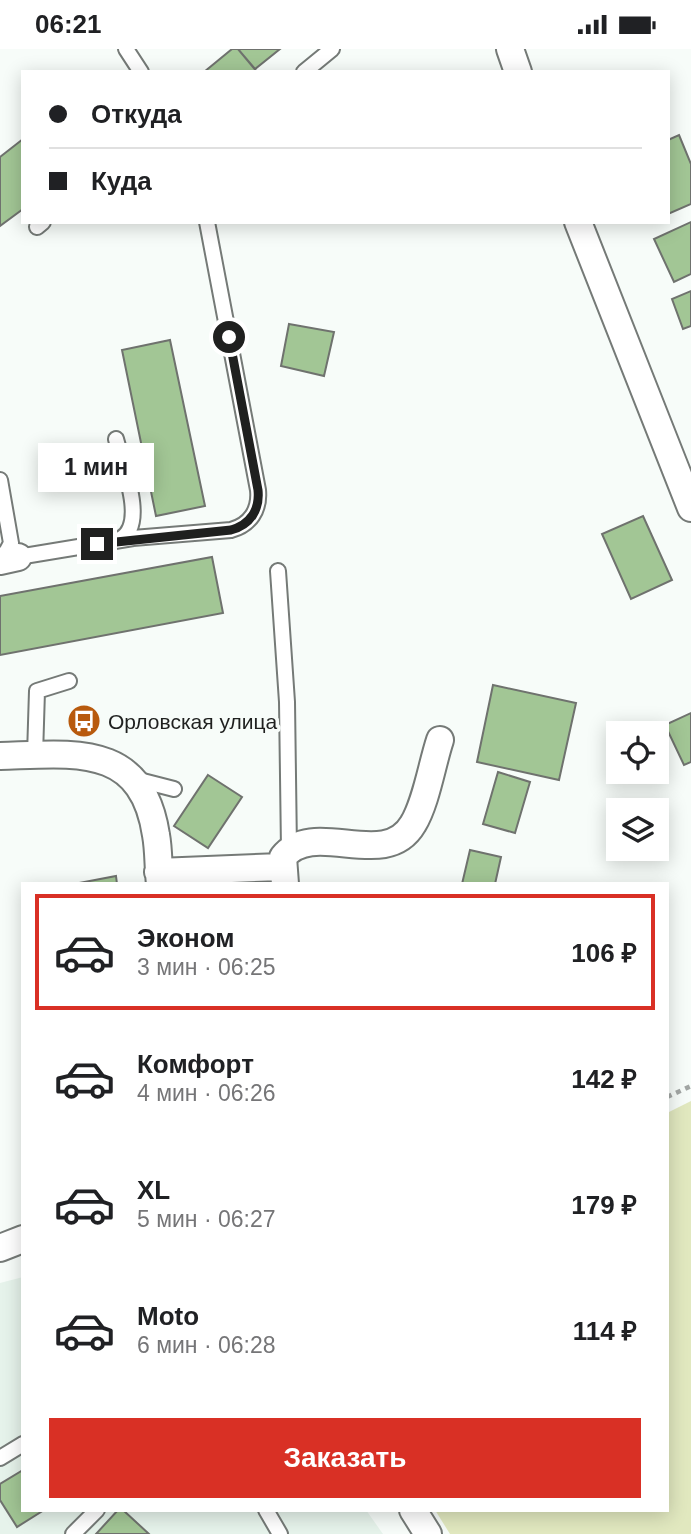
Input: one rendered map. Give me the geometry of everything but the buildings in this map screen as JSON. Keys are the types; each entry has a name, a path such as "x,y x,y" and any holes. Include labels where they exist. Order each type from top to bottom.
{"street":[{"path":"510,49 517,70"},
{"path":"579,224 691,508"},
{"path":"0,756 65,754 104,761 121,768 135,779 156,835 159,878 285,867 300,843 388,845 401,838 413,824 440,740"},
{"path":"0,1248 21,1240"},
{"path":"414,1512 428,1534"}],"lane":[{"path":"126,49 140,70"},
{"path":"306,70 332,49"},
{"path":"0,480 12,555 119,540 231,530 248,522 258,505 258,490 207,224"},
{"path":"116,439 133,514 129,532 119,540"},
{"path":"278,571 287,702 285,867"},
{"path":"35,755 37,691 69,681"},
{"path":"135,779 174,789"},
{"path":"0,1458 21,1445"},
{"path":"73,1534 95,1512"},
{"path":"267,1512 280,1534"}],"path":[{"path":"669,1096 691,1086"}],"shaded area":[{"path":"21,1278 21,1512 367,1512 383,1534 0,1534 0,1283"}],"green space":[{"path":"691,1101 691,1534 450,1534 436,1512 669,1512 669,1112"}],"place":[{"name":"Орловская улица","path":"84,721"}],"route":[{"path":"97,544 133,538 231,530 240,528 253,515 258,505 258,490 229,337"}]}
